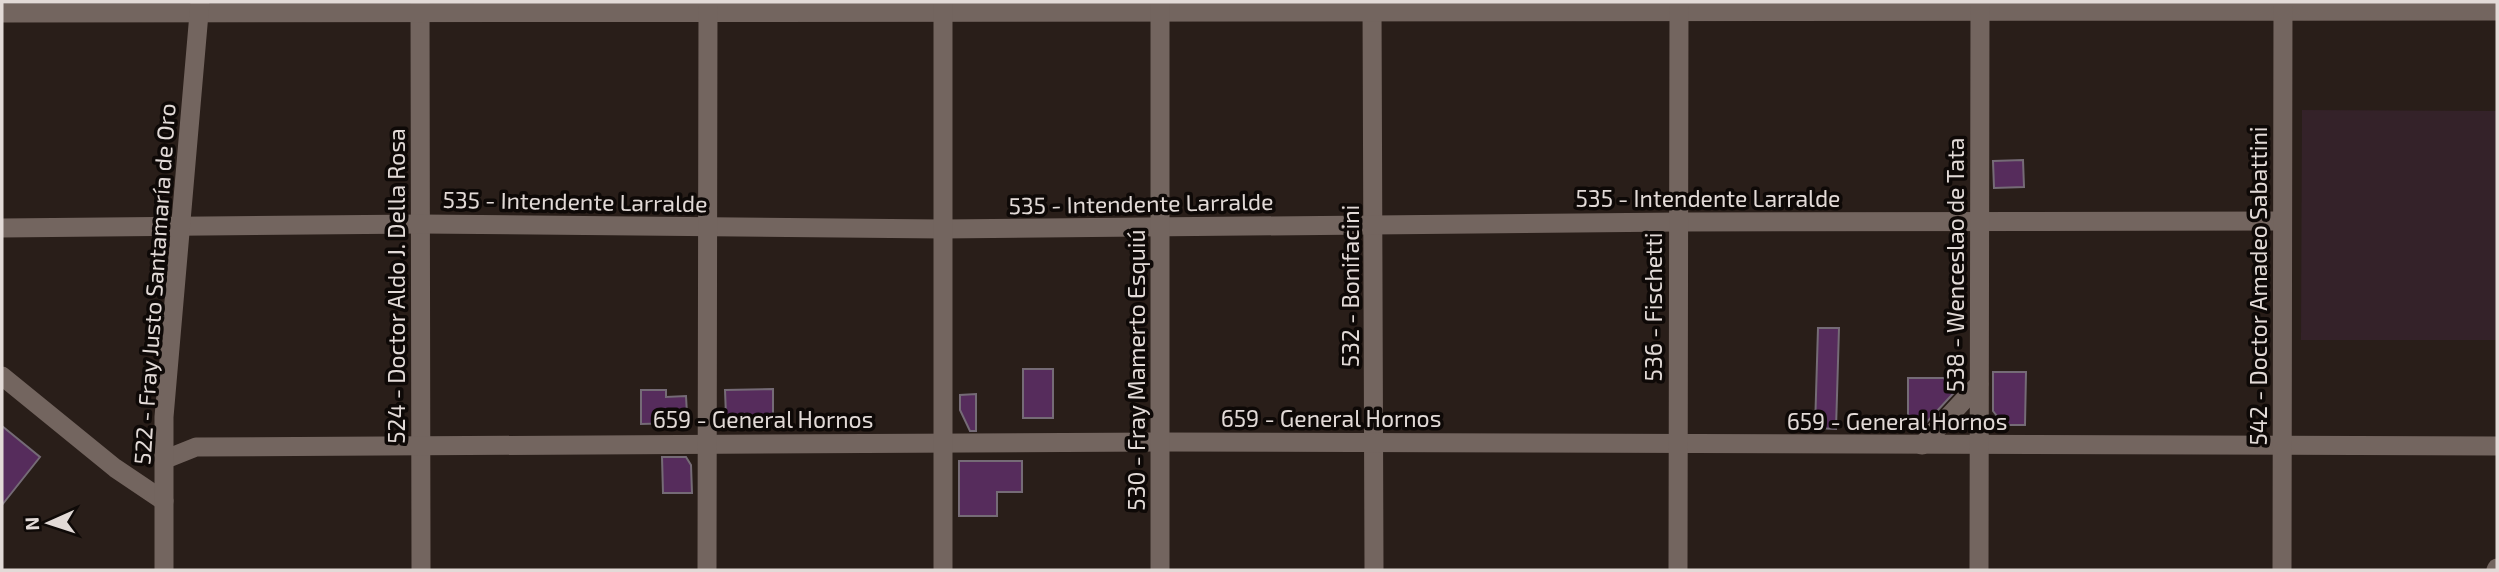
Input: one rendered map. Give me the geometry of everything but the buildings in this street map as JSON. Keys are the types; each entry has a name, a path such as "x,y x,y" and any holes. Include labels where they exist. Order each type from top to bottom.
{"street":[{"path":"2,13 199,7 1160,6 2283,7 2497,11"},
{"name":"530 - Fray Mamerto Esquiú","path":"1160,6 1160,570"},
{"name":"532 - Bonifacini","path":"1373,6 1374,570"},
{"name":"536 - Fischetti","path":"1678,570 1679,6"},
{"name":"522 - Fray Justo Santamaría de Oro","path":"164,570 164,417 199,7"},
{"path":"707,570 708,7"},
{"path":"943,7 943,570"},
{"name":"538 - Wenceslao de Tata","path":"1979,570 1980,7"},
{"name":"542 - Doctor Amadeo Sabattini","path":"2282,570 2283,7"},
{"name":"524 - Doctor Aldo J. Della Rosa","path":"420,8 421,570"},
{"name":"535 - Intendente Larralde","path":"2,228 421,224 942,229 1679,222 2281,221"},
{"path":"2,376 115,468 164,501"},
{"path":"1922,445 1979,384"},
{"name":"659 - General Hornos","path":"166,459 196,447 421,444 1375,442 2497,446"}],"shaded area":[{"path":"2302,110 2497,111 2497,340 2301,340"}]}
